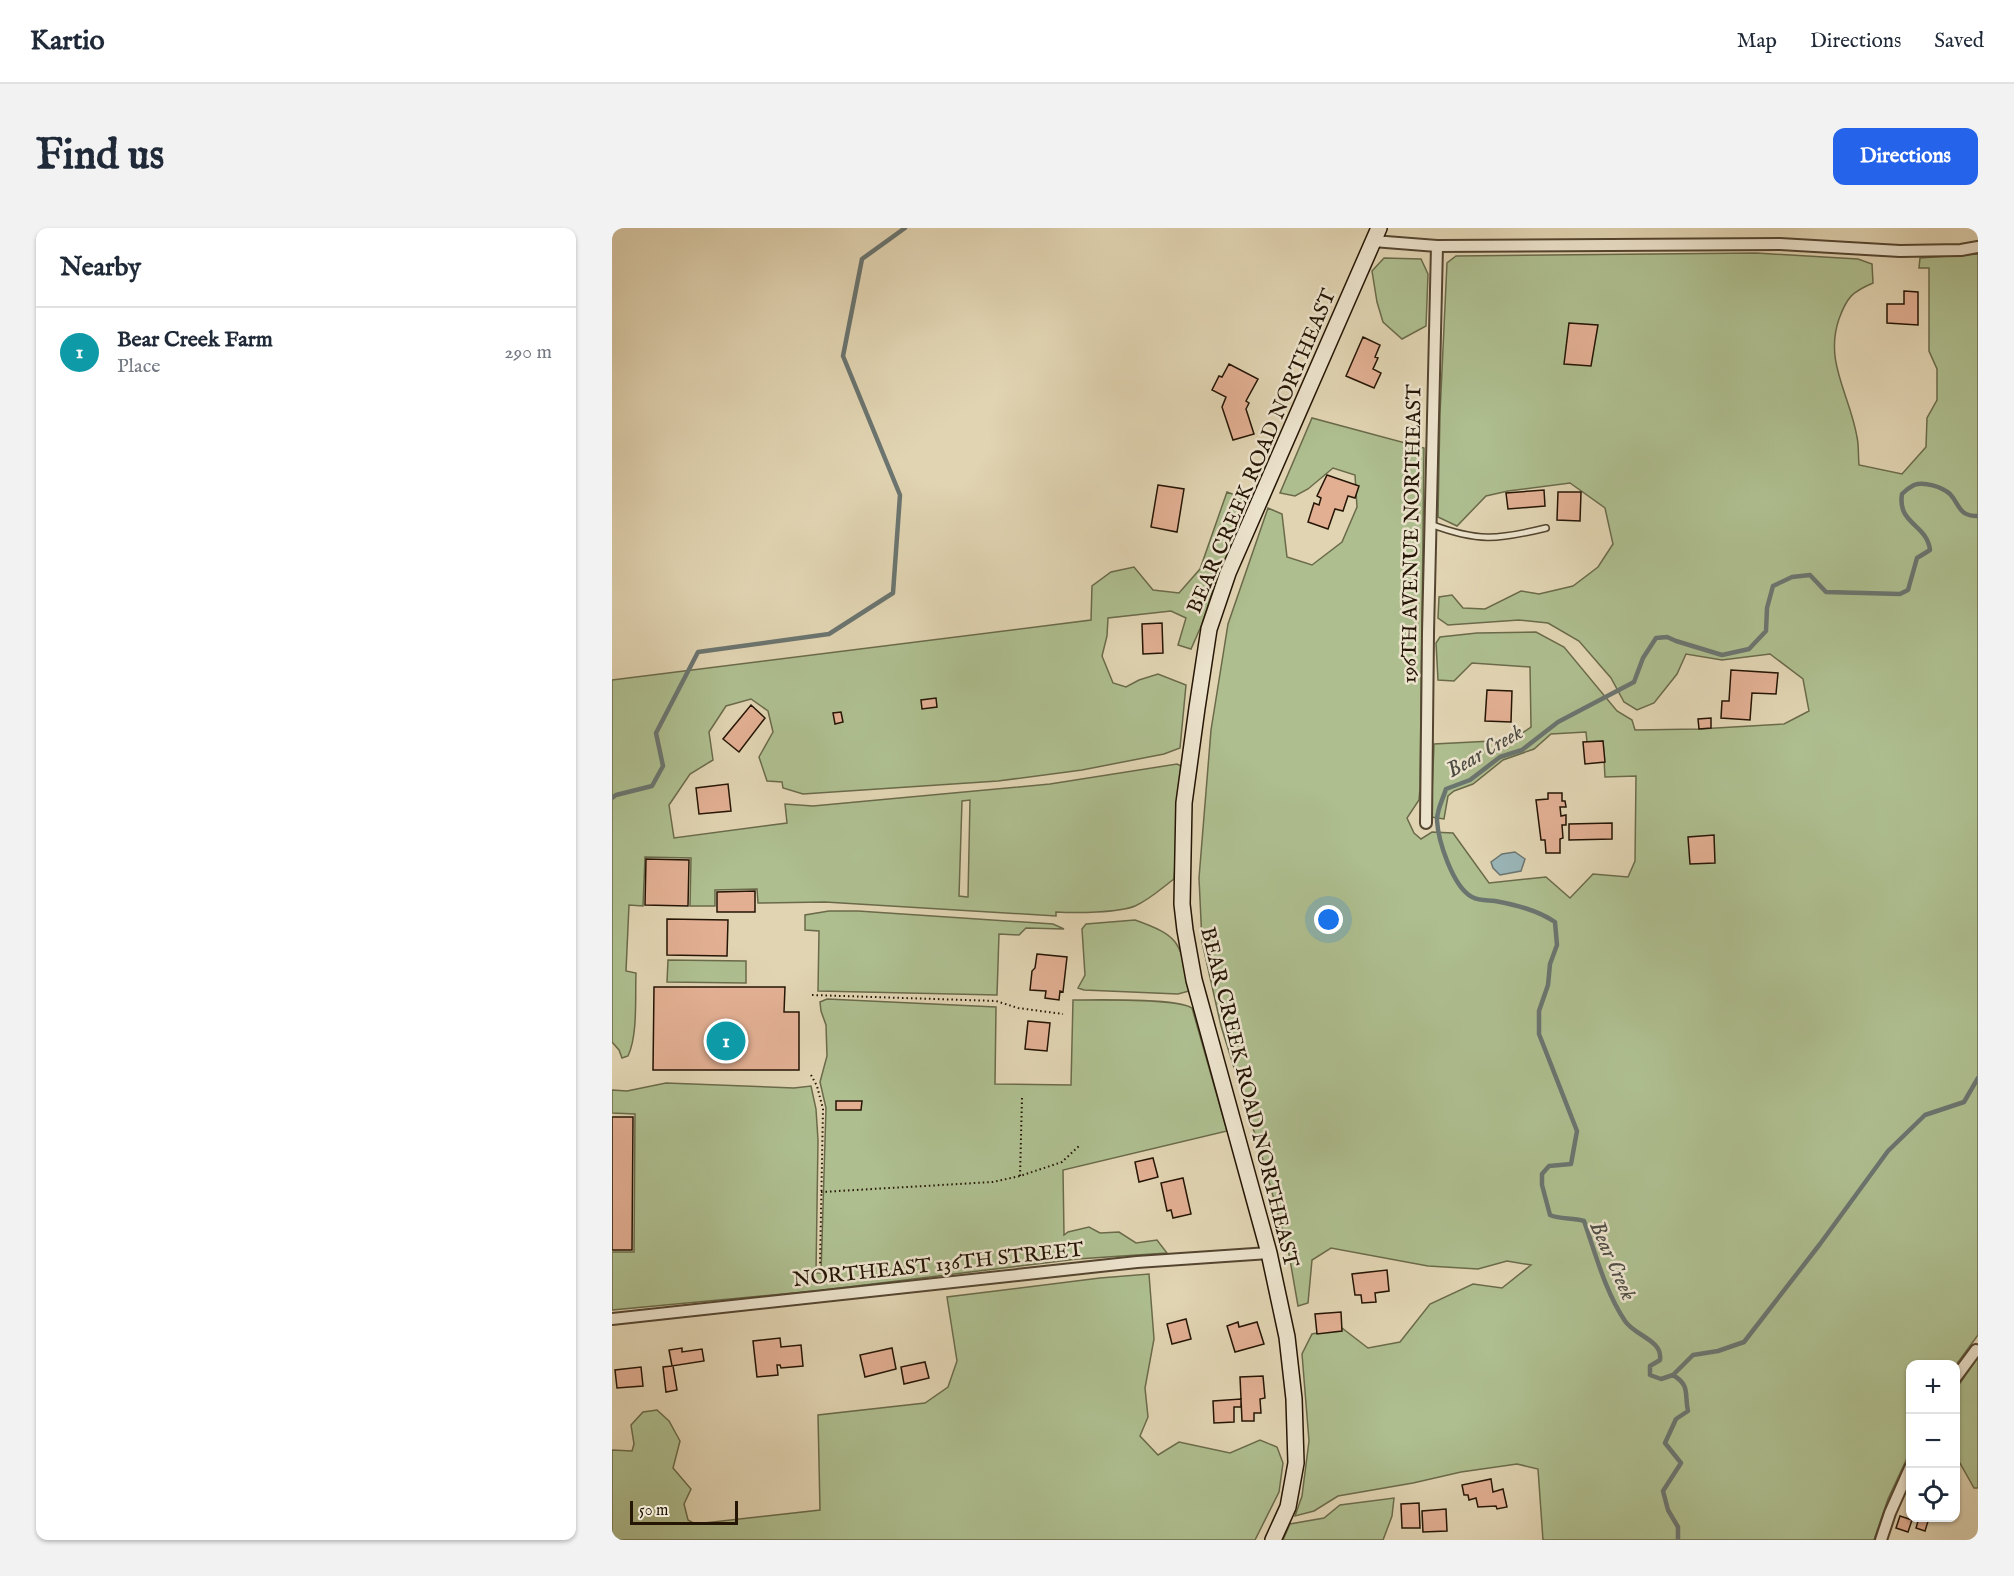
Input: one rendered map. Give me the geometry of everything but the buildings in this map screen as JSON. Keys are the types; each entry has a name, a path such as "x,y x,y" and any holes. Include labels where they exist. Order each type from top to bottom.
{"street":[{"path":"1376,234 1437,246 1780,244 1900,251 1961,250 1978,247"},
{"name":"BEAR CREEK ROAD NORTHEAST","path":"1273,1540 1288,1507 1296,1463 1294,1399 1287,1337 1269,1253 1206,1025 1187,940 1182,903 1184,803 1209,629 1232,564 1376,234"},
{"name":"196TH AVENUE NORTHEAST","path":"1426,823 1437,246"},
{"name":"NORTHEAST 136TH STREET","path":"612,1319 1137,1262 1269,1253"},
{"path":"1960,1372 1976,1350"},
{"path":"1881,1540 1890,1513 1906,1479"}],"lane":[{"path":"1430,525 1476,538 1496,538 1546,528"}],"path":[{"path":"812,995 996,1001 1018,1008 1063,1014"},
{"path":"811,1075 817,1086 823,1109 820,1264"},
{"path":"1020,1176 1022,1098"},
{"path":"821,1192 993,1182 1062,1162 1079,1146"}],"green space":[{"path":"1756,253 1858,259 1872,264 1873,283 1851,296 1839,319 1834,350 1836,364 1854,422 1858,440 1859,465 1902,474 1926,447 1927,418 1937,400 1937,369 1929,351 1929,268 1919,268 1920,258 1978,254 1978,1335 1960,1360 1906,1360 1906,1461 1888,1499 1874,1540 1543,1540 1538,1469 1517,1464 1461,1472 1338,1496 1314,1511 1295,1516 1302,1496 1309,1441 1302,1354 1312,1334 1342,1328 1368,1348 1400,1342 1430,1304 1473,1284 1502,1288 1531,1265 1507,1261 1478,1269 1428,1266 1331,1248 1312,1260 1308,1303 1298,1306 1289,1254 1263,1160 1221,1026 1202,942 1199,878 1211,730 1228,624 1268,508 1282,514 1287,557 1312,565 1342,542 1357,507 1355,475 1333,468 1308,489 1295,496 1280,493 1312,418 1424,448 1420,789 1419,800 1407,818 1414,833 1421,839 1432,832 1453,833 1489,883 1546,877 1570,898 1593,874 1628,877 1635,861 1636,776 1605,777 1603,741 1587,742 1586,732 1551,734 1534,749 1503,760 1473,784 1454,791 1448,796 1444,819 1431,817 1434,744 1512,740 1531,727 1530,667 1472,663 1454,681 1438,680 1436,643 1440,637 1477,633 1536,632 1564,647 1617,711 1632,720 1635,730 1784,724 1809,711 1803,679 1770,654 1722,660 1686,654 1677,674 1654,703 1637,710 1624,702 1611,678 1579,641 1548,623 1519,620 1448,625 1438,618 1439,597 1452,595 1463,608 1485,609 1521,591 1539,594 1573,586 1598,567 1613,544 1605,508 1570,483 1486,496 1457,526 1438,517 1447,263 1456,256"},
{"path":"1384,258 1421,259 1428,274 1426,326 1402,339 1383,322 1377,302 1372,271"},
{"path":"1227,492 1253,502 1218,574 1202,624 1191,649 1178,645 1186,618 1171,611 1108,618 1107,636 1102,656 1113,683 1126,687 1158,674 1186,685 1180,748 1164,754 1082,770 998,781 803,794 783,788 782,782 767,781 759,757 773,732 768,711 751,699 726,706 709,732 713,760 690,774 669,805 674,838 787,823 785,804 813,806 1050,784 1177,764 1183,767 1174,879 1135,906 1108,911 1056,912 1056,916 825,902 758,903 757,889 715,890 715,906 690,906 691,858 645,857 643,906 629,905 626,971 636,973 635,1015 631,1047 628,1056 622,1058 612,1042 612,680 1091,620 1092,586 1111,572 1134,567 1153,590 1179,593 1200,569","holes":["970,800 968,897 959,896 962,801"]},
{"path":"829,911 1053,924 1064,929 1026,928 1019,935 999,934 997,995 818,991 819,931 805,930 805,915"},
{"path":"1135,920 1162,932 1177,944 1184,962 1189,991 1178,994 1078,988 1085,975 1082,929 1086,924"},
{"path":"668,960 746,961 746,983 667,982"},
{"path":"827,999 996,1007 995,1084 1071,1085 1073,1000 1154,1001 1192,1008 1227,1131 1063,1170 1064,1235 1089,1227 1100,1233 1119,1232 1136,1243 1157,1240 1167,1253 1077,1259 815,1291 612,1310 612,1252 634,1252 635,1114 612,1113 612,1090 627,1091 666,1083 794,1088 811,1086 816,1109 818,1140 816,1273 821,1273 826,1108 820,1082 827,1056 826,1025 820,1002"},
{"path":"1149,1274 1154,1339 1145,1388 1148,1417 1140,1436 1158,1455 1179,1442 1230,1453 1260,1440 1277,1447 1283,1463 1279,1492 1255,1540 612,1540 612,1450 632,1451 634,1444 631,1425 643,1412 657,1410 669,1421 680,1441 673,1468 691,1489 684,1504 688,1520 695,1524 820,1510 818,1415 925,1403 948,1387 957,1361 947,1297"},
{"path":"1978,1357 1978,1488 1974,1488 1960,1463 1960,1383"},
{"path":"1394,1498 1392,1516 1383,1540 1283,1540 1290,1524 1324,1518 1340,1505"}],"water":[{"path":"1515,852 1525,859 1521,871 1500,875 1491,862 1502,854"}],"waterway":[{"path":"612,798 652,786 663,766 656,733 698,652 829,634 893,593 900,495 843,356 862,259 905,228"},
{"name":"Bear Creek","path":"1678,1540 1678,1527 1668,1510 1663,1491 1681,1463 1665,1443 1676,1419 1688,1411 1685,1387 1673,1375 1661,1379 1650,1375 1650,1366 1660,1360 1660,1353 1653,1343 1629,1326 1618,1309 1584,1221 1550,1215 1542,1185 1542,1174 1549,1166 1571,1164 1577,1131 1539,1034 1539,1011 1548,985 1550,964 1557,945 1555,922 1526,908 1478,899 1465,892 1453,874 1440,839 1437,820 1439,808 1446,789 1470,780 1500,757 1522,750 1558,722 1634,682 1643,658 1656,638 1667,637 1722,655 1749,649 1766,631 1767,608 1773,586 1792,577 1810,575 1826,592 1900,594 1908,590 1917,558 1930,550 1924,534 1908,518 1902,504 1902,494 1914,485 1928,484 1942,489 1950,494 1963,512 1978,516"},
{"path":"1673,1375 1693,1355 1718,1351 1744,1342 1888,1151 1925,1115 1964,1102 1978,1078"}],"place":[{"name":"Bear Creek Farm","path":"726,1041"}]}
